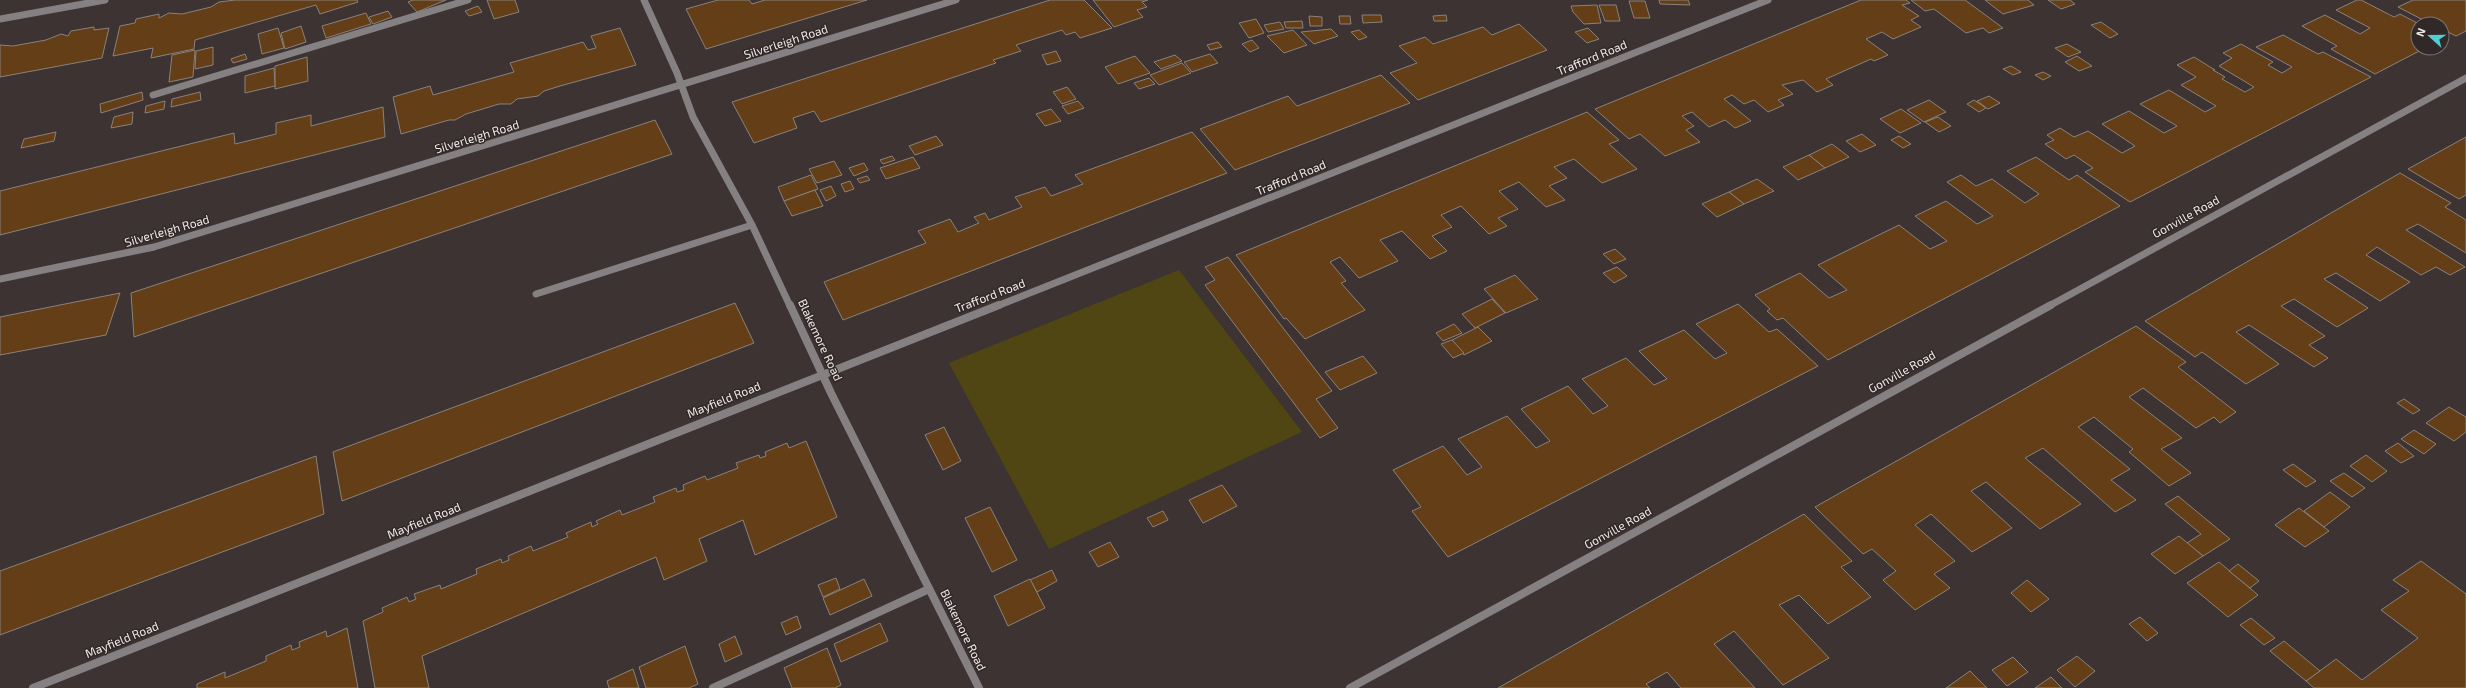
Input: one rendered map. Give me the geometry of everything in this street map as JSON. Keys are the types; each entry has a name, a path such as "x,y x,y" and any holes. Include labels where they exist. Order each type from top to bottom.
{"street":[{"path":"0,19 105,0"},
{"path":"153,95 468,0"},
{"name":"Blakemore Road","path":"644,0 677,73 693,117 752,225 822,374 979,688"},
{"name":"Silverleigh Road","path":"0,280 154,247 681,86 956,0"},
{"name":"Trafford Road","path":"822,374 1144,249 1768,0"},
{"name":"Gonville Road","path":"1350,688 2466,78"},
{"path":"536,294 752,225"},
{"name":"Mayfield Road","path":"33,688 469,516 822,374"},
{"path":"713,688 929,589"}],"shaded area":[{"path":"1179,270 1302,432 1049,549 949,363"}],"building":[{"path":"235,0 357,0 358,2 320,14 316,5 195,40 194,49 151,58 153,48 113,56 120,26 135,23 136,19 159,14 159,18 169,13 182,14 211,7 219,2"},
{"path":"413,0 446,0 417,12 408,2"},
{"path":"487,0 515,0 519,12 494,19"},
{"path":"718,0 749,0 752,4 765,0 867,0 706,49 686,9"},
{"path":"1050,0 1084,0 1112,28 1080,38 1075,32 1066,35 1062,30 1016,45 1021,51 993,60 996,63 821,122 814,111 793,118 797,128 754,143 732,102"},
{"path":"1093,0 1148,0 1142,2 1147,7 1137,10 1143,17 1114,27"},
{"path":"1659,0 1688,0 1690,5 1660,4"},
{"path":"1861,0 1906,0 1910,3 1902,5 1919,16 1911,20 1921,27 1893,39 1882,32 1866,39 1888,55 1874,61 1871,59 1826,79 1833,85 1817,92 1803,80 1782,85 1793,94 1778,100 1784,105 1768,112 1754,100 1744,104 1732,95 1724,99 1751,121 1735,128 1725,120 1709,127 1692,112 1682,116 1694,126 1686,130 1700,142 1665,156 1640,134 1629,139 1595,109"},
{"path":"1911,0 1965,0 2003,28 1989,33 1983,28 1966,33 1934,9 1925,11"},
{"path":"1985,0 2028,0 2034,5 2003,14"},
{"path":"2048,0 2070,0 2075,4 2061,9"},
{"path":"2357,0 2361,0 2394,17 2400,14 2410,19 2410,56 2375,74 2331,49 2337,46 2302,26 2325,15 2360,34 2370,28 2336,10"},
{"path":"2413,0 2466,0 2466,31 2456,36 2450,33 2450,16 2415,16 2398,7"},
{"path":"1629,1 1645,1 1650,18 1634,18"},
{"path":"1597,5 1601,23 1584,24 1573,12 1571,6"},
{"path":"1599,5 1616,5 1620,21 1605,21"},
{"path":"478,6 482,12 469,16 465,11"},
{"path":"388,11 392,17 373,24 369,17"},
{"path":"366,13 371,24 326,38 322,26"},
{"path":"1362,15 1381,15 1382,22 1363,23"},
{"path":"1446,15 1447,21 1434,21 1433,16"},
{"path":"1309,16 1322,17 1322,26 1310,26"},
{"path":"1339,16 1350,16 1351,24 1340,24"},
{"path":"1256,19 1264,33 1249,38 1239,23"},
{"path":"1302,21 1303,28 1286,28 1284,22"},
{"path":"1280,22 1284,29 1268,32 1264,25"},
{"path":"2101,22 2118,34 2110,38 2091,25"},
{"path":"1519,24 1547,50 1418,100 1390,73 1417,63 1399,46 1425,37 1433,44 1483,27 1492,35"},
{"path":"301,26 306,42 285,49 281,33"},
{"path":"94,27 94,30 109,28 102,58 0,77 0,45 13,46 46,40 61,34 68,36 71,31"},
{"path":"278,28 284,48 262,54 258,34"},
{"path":"620,28 636,65 544,91 538,96 517,99 511,104 499,104 466,114 455,120 449,120 401,134 393,97 430,86 433,95 514,72 510,63 583,42 588,50 596,48 591,36"},
{"path":"1588,28 1599,39 1587,43 1575,32"},
{"path":"1331,29 1338,36 1314,44 1301,32"},
{"path":"1293,30 1307,45 1284,53 1267,36"},
{"path":"1359,30 1367,37 1359,40 1351,32"},
{"path":"2283,35 2318,54 2323,52 2371,77 2130,202 2085,172 2093,168 2074,155 2066,159 2045,144 2054,140 2047,135 2060,128 2074,137 2088,131 2122,153 2135,146 2102,124 2129,111 2164,133 2177,126 2140,104 2169,90 2205,112 2216,106 2181,85 2196,77 2177,65 2194,57 2225,77 2222,79 2245,92 2254,87 2219,66 2232,58 2223,53 2241,44 2273,62 2268,65 2282,73 2292,67 2256,47"},
{"path":"1252,40 1259,48 1250,52 1242,44"},
{"path":"1218,42 1222,47 1210,50 1207,45"},
{"path":"2067,44 2081,52 2068,57 2055,48"},
{"path":"213,47 213,65 195,69 196,51"},
{"path":"195,50 193,77 169,82 172,55"},
{"path":"1056,51 1061,61 1047,65 1042,55"},
{"path":"245,54 247,59 233,63 231,59"},
{"path":"1210,54 1218,63 1192,72 1184,62"},
{"path":"1175,55 1182,61 1161,69 1154,62"},
{"path":"1135,56 1150,73 1118,84 1105,67"},
{"path":"2077,56 2092,66 2079,71 2065,62"},
{"path":"307,57 308,81 275,89 275,66"},
{"path":"1182,63 1191,73 1159,85 1150,75"},
{"path":"2011,66 2021,72 2013,75 2003,69"},
{"path":"274,68 275,86 245,93 245,76"},
{"path":"2043,72 2051,76 2043,80 2035,75"},
{"path":"1381,75 1410,103 1235,170 1200,129 1288,96 1297,106"},
{"path":"1149,78 1155,84 1139,89 1134,83"},
{"path":"1067,87 1076,99 1062,104 1053,92"},
{"path":"142,92 143,100 101,113 100,104"},
{"path":"200,92 201,100 171,107 172,99"},
{"path":"1989,96 2000,103 1988,109 1977,101"},
{"path":"1929,100 1946,112 1924,122 1907,110"},
{"path":"1974,100 1986,108 1979,112 1967,104"},
{"path":"165,101 164,109 145,113 146,106"},
{"path":"1078,101 1084,108 1068,114 1062,106"},
{"path":"383,107 385,137 0,235 0,191 234,133 235,144 276,134 276,123 311,115 311,126"},
{"path":"1051,109 1061,121 1045,126 1036,114"},
{"path":"1901,109 1921,123 1900,133 1880,119"},
{"path":"133,112 132,124 111,128 114,117"},
{"path":"1587,112 1619,140 1609,144 1637,169 1602,183 1574,159 1554,167 1567,178 1549,186 1565,200 1546,207 1519,182 1499,191 1518,209 1498,218 1507,226 1489,234 1461,206 1441,215 1452,227 1432,236 1447,251 1430,259 1402,231 1380,240 1398,261 1359,278 1340,257 1330,262 1346,281 1341,283 1365,310 1305,339 1286,318 1284,319 1236,255"},
{"path":"1938,117 1951,126 1939,132 1925,122"},
{"path":"655,120 672,154 134,337 131,293"},
{"path":"56,132 54,141 21,148 24,139"},
{"path":"1192,132 1227,173 843,320 824,282 926,243 918,231 950,219 958,232 979,223 974,217 985,213 989,220 1022,207 1015,197 1045,187 1051,196 1083,184 1075,175"},
{"path":"1862,134 1876,145 1860,152 1846,141"},
{"path":"936,136 943,145 915,155 909,146"},
{"path":"1899,136 1911,144 1903,148 1891,140"},
{"path":"2466,137 2466,195 2459,199 2408,169"},
{"path":"1832,144 1849,157 1825,168 1809,155"},
{"path":"1809,155 1825,168 1798,180 1783,167"},
{"path":"892,156 895,160 883,164 880,160"},
{"path":"913,157 920,168 886,179 880,168"},
{"path":"2036,157 2069,180 2077,175 2120,206 1828,360 1783,318 1777,320 1767,311 1770,309 1755,295 1800,273 1829,298 1847,290 1818,265 1899,225 1930,249 1947,241 1915,216 1946,201 1977,224 1993,216 1947,182 1961,175 1976,186 1992,179 2025,203 2039,194 2007,171"},
{"path":"834,161 842,175 817,183 809,169"},
{"path":"864,163 868,170 854,176 849,168"},
{"path":"2400,173 2451,203 2445,207 2466,220 2466,253 2418,224 2406,230 2465,267 2450,275 2436,267 2421,275 2377,247 2366,255 2410,282 2380,301 2336,273 2324,279 2368,308 2337,327 2294,299 2281,306 2325,336 2309,345 2328,358 2314,367 2249,325 2236,332 2279,364 2246,384 2202,352 2195,357 2145,321"},
{"path":"811,175 818,189 784,201 778,187"},
{"path":"867,176 870,180 860,183 857,179"},
{"path":"1757,179 1774,191 1744,204 1729,192"},
{"path":"850,181 854,189 845,192 841,184"},
{"path":"831,186 836,196 826,201 820,190"},
{"path":"815,190 823,206 792,216 784,201"},
{"path":"1729,192 1744,204 1717,217 1702,204"},
{"path":"1615,249 1626,259 1614,264 1603,254"},
{"path":"1228,257 1332,391 1316,399 1338,428 1320,438 1205,285 1215,280 1205,267"},
{"path":"1617,267 1627,276 1614,283 1603,273"},
{"path":"1515,275 1538,299 1506,313 1484,289"},
{"path":"120,293 106,335 0,355 0,317"},
{"path":"1492,299 1505,313 1475,328 1462,314"},
{"path":"735,303 754,343 342,501 333,452"},
{"path":"1738,304 1769,332 1777,329 1818,366 1448,557 1412,511 1421,507 1393,470 1443,446 1467,475 1482,467 1458,439 1507,416 1536,448 1550,441 1521,409 1568,386 1593,414 1608,406 1582,379 1626,358 1654,385 1667,379 1639,351 1684,330 1715,359 1727,353 1696,324"},
{"path":"1454,324 1462,333 1443,341 1436,333"},
{"path":"2136,326 2186,362 2178,367 2236,412 2220,423 2214,417 2196,428 2143,388 2129,397 2182,438 2161,449 2191,473 2169,486 2129,452 2133,449 2094,417 2078,427 2130,469 2111,480 2136,500 2115,512 2043,448 2025,458 2081,504 2040,529 1986,482 1971,491 2012,528 1972,552 1931,514 1915,525 1955,561 1934,574 1950,588 1915,610 1883,580 1896,571 1872,549 1863,554 1815,507"},
{"path":"1478,327 1492,341 1464,355 1452,340"},
{"path":"1452,340 1464,353 1453,358 1441,344"},
{"path":"1363,356 1377,373 1340,390 1325,372"},
{"path":"2404,399 2420,410 2413,414 2397,403"},
{"path":"2449,407 2466,417 2466,432 2454,441 2426,423"},
{"path":"944,427 961,461 943,470 925,435"},
{"path":"2414,430 2436,444 2424,454 2401,439"},
{"path":"806,441 837,517 755,555 743,520 699,539 707,561 664,580 656,557 422,656 429,688 375,688 363,621 383,612 382,608 407,597 409,602 416,599 414,594 440,585 441,589 477,574 476,569 501,559 502,563 509,560 508,556 531,546 533,551 568,537 566,533 591,522 592,527 598,524 596,521 620,510 622,515 655,502 653,497 676,488 677,492 684,490 683,485 705,476 707,480 738,468 736,463 759,455 760,458 766,456 765,452 787,443 789,448"},
{"path":"2398,443 2414,456 2401,463 2385,451"},
{"path":"2366,455 2387,471 2372,482 2350,466"},
{"path":"316,456 324,514 0,635 0,571"},
{"path":"2293,464 2316,481 2306,487 2283,470"},
{"path":"2344,473 2365,488 2352,497 2330,481"},
{"path":"1222,485 1237,506 1203,523 1189,500"},
{"path":"2330,492 2350,507 2324,527 2304,511"},
{"path":"2178,496 2230,539 2203,556 2187,543 2201,534 2165,504"},
{"path":"990,507 1017,560 992,572 965,518"},
{"path":"2299,508 2329,531 2305,547 2275,525"},
{"path":"1163,511 1168,520 1153,527 1147,518"},
{"path":"1804,514 1852,561 1841,567 1871,597 1828,624 1799,595 1779,605 1829,658 1783,685 1734,631 1714,644 1755,688 1681,688 1667,672 1646,684 1650,688 1498,688"},
{"path":"2179,536 2203,556 2175,574 2151,554"},
{"path":"1110,542 1119,557 1098,567 1089,552"},
{"path":"2421,561 2466,594 2466,688 2314,688 2306,681 2336,659 2362,680 2418,638 2381,610 2409,591 2393,580"},
{"path":"2219,562 2258,595 2228,617 2187,583"},
{"path":"2238,564 2259,581 2250,588 2229,571"},
{"path":"1052,570 1057,581 1037,592 1030,580"},
{"path":"836,578 840,589 823,597 818,585"},
{"path":"864,579 872,596 830,615 823,598"},
{"path":"1030,579 1045,608 1008,626 994,596"},
{"path":"2027,580 2049,599 2031,612 2011,593"},
{"path":"797,616 801,628 786,635 781,623"},
{"path":"2140,617 2158,633 2147,641 2129,624"},
{"path":"2251,618 2275,638 2264,645 2240,625"},
{"path":"880,623 888,641 841,662 834,644"},
{"path":"347,628 358,688 197,688 197,684 225,672 225,678 266,661 266,656 291,645 292,650 300,647 299,642 326,631 327,637"},
{"path":"735,636 742,654 725,662 719,644"},
{"path":"2284,641 2320,671 2306,681 2270,651"},
{"path":"685,646 698,684 689,688 646,688 639,667"},
{"path":"827,648 841,685 835,688 792,688 784,668"},
{"path":"2077,656 2095,671 2075,687 2057,670"},
{"path":"2013,657 2028,672 2007,686 1992,670"},
{"path":"633,669 639,688 609,688 607,681"},
{"path":"1970,671 1987,688 1946,688"},
{"path":"2051,677 2062,688 2035,688"}]}
